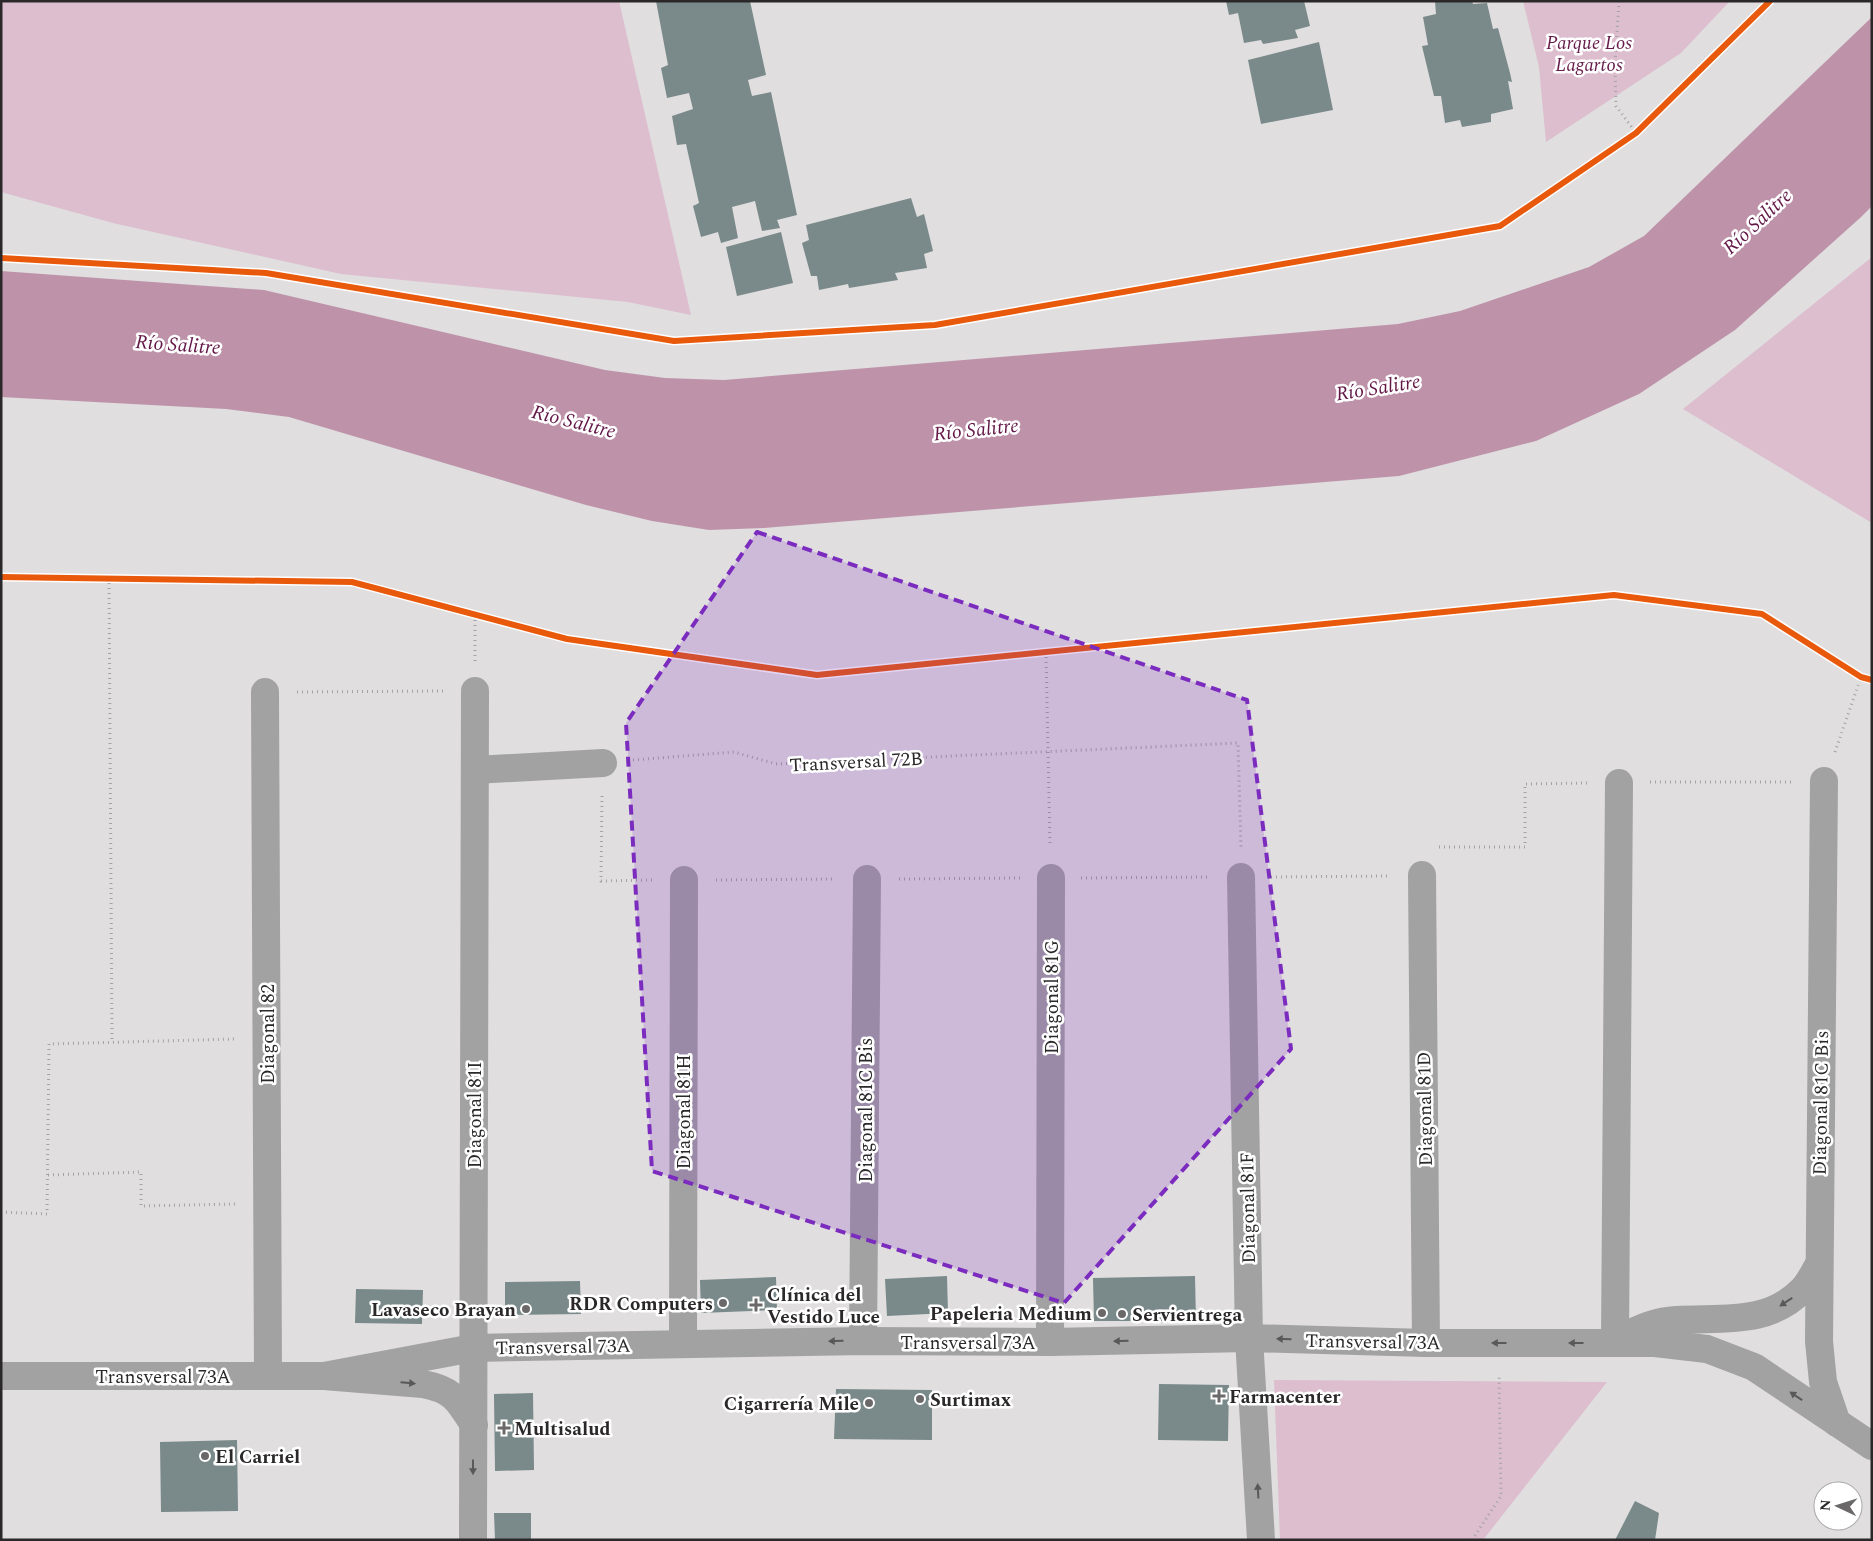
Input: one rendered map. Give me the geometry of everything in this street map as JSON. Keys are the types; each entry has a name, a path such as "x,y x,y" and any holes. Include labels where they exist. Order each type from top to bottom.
{"street":[{"name":"Diagonal 81I","path":"473,1540 475,691"},
{"name":"Diagonal 82","path":"265,692 268,1376"},
{"path":"475,770 603,763"},
{"name":"Diagonal 81C Bis","path":"1824,781 1818,1266 1820,1363 1823,1382 1837,1423"},
{"path":"1615,1343 1619,783"},
{"name":"Diagonal 81D","path":"1422,875 1426,1343"},
{"name":"Diagonal 81F","path":"1241,877 1249,1338 1261,1540"},
{"name":"Diagonal 81G","path":"1050,1342 1051,878"},
{"name":"Diagonal 81C Bis","path":"863,1341 867,879"},
{"name":"Diagonal 81H","path":"683,1344 684,880"},
{"path":"1615,1343 1641,1327 1675,1320 1745,1317 1770,1312 1788,1302 1804,1288 1818,1266"},
{"name":"Transversal 73A","path":"324,1376 473,1348 863,1341 1050,1342 1249,1338 1426,1343 1655,1343 1707,1349 1754,1367 1872,1446"},
{"name":"Transversal 73A","path":"1,1376 324,1376 439,1387 456,1397 474,1425"}],"path":[{"path":"1619,1 1615,63 1616,106 1636,133"},
{"path":"1,258 266,273 674,341 935,325 1500,226 1636,133 1770,1"},
{"path":"100,578 119,578"},
{"path":"109,578 112,1042"},
{"path":"466,612 484,617"},
{"path":"265,692 475,691 475,615"},
{"path":"1037,653 1056,651"},
{"path":"1046,652 1051,878"},
{"path":"1824,781 1864,678 1853,672"},
{"path":"601,881 603,763"},
{"path":"1,1212 47,1214 49,1044 267,1039"},
{"path":"48,1174 141,1172 141,1206 268,1204"},
{"path":"1472,1540 1501,1496 1499,1343"}],"highlighted area":[{"path":"757,532 1247,700 1291,1049 1064,1303 652,1171 626,723"}],"green space":[{"path":"1,1 619,1 691,315 628,302 341,274 113,223 1,192"},
{"name":"Parque Los Lagartos","path":"1523,1 1730,1 1681,53 1546,142 1539,67"},
{"path":"1872,257 1872,523 1683,409"},
{"path":"1274,1380 1607,1382 1483,1540 1280,1540"}],"water":[{"name":"Río Salitre","path":"1872,17 1872,206 1860,218 1735,330 1639,394 1536,441 1399,476 764,528 709,530 652,521 586,505 289,417 226,409 1,397 1,271 264,290 605,370 665,378 724,380 1398,324 1460,311 1589,267 1644,236"}],"building":[{"path":"656,1 750,1 766,75 748,80 752,96 771,92 797,215 777,220 780,228 762,231 755,201 732,207 738,238 721,243 718,232 701,237 693,206 699,203 686,144 677,145 672,116 693,109 689,93 667,98 661,68 668,65"},
{"path":"1226,1 1304,1 1310,26 1295,30 1298,38 1263,44 1261,40 1244,43 1238,13 1229,15"},
{"path":"1435,1 1472,1 1473,4 1487,3 1493,29 1498,28 1510,73 1512,82 1508,81 1513,109 1491,114 1491,122 1462,127 1460,120 1445,123 1441,96 1434,96 1422,46 1428,45 1423,17 1436,14"},
{"path":"1319,42 1333,110 1261,124 1248,60"},
{"path":"911,198 917,217 924,214 933,251 924,254 927,268 895,273 898,280 849,288 848,284 819,290 817,276 811,276 802,243 809,240 806,225"},
{"path":"781,232 793,283 737,296 726,247"},
{"path":"947,1276 948,1313 887,1316 885,1279"},
{"path":"1195,1276 1196,1321 1094,1321 1093,1278"},
{"path":"776,1277 777,1310 701,1313 700,1280"},
{"path":"580,1281 581,1314 505,1315 505,1282"},
{"path":"356,1289 423,1290 422,1324 355,1323"},
{"path":"1159,1384 1229,1385 1228,1441 1158,1440"},
{"path":"836,1389 932,1390 932,1440 834,1439"},
{"path":"533,1393 534,1470 495,1471 494,1394"},
{"path":"237,1440 238,1511 161,1512 160,1442"},
{"path":"1635,1501 1659,1513 1655,1540 1615,1540"},
{"path":"494,1513 531,1513 531,1540 495,1540"}],"cycle path":[{"path":"1,258 266,273 674,341 935,325 1500,226 1636,133 1770,1"},
{"path":"1,577 352,582 567,639 817,675 1614,595 1762,614 1861,677 1872,680"}],"place":[{"name":"RDR Computers","path":"723,1303"},
{"name":"Clínica del Vestido Luce","path":"756,1305"},
{"name":"Lavaseco Brayan","path":"526,1309"},
{"name":"Papeleria Medium","path":"1102,1313"},
{"name":"Servientrega","path":"1122,1314"},
{"name":"Farmacenter","path":"1219,1396"},
{"name":"Surtimax","path":"920,1399"},
{"name":"Cigarrería Mile","path":"869,1403"},
{"name":"Multisalud","path":"504,1428"},
{"name":"El Carriel","path":"205,1456"}]}
